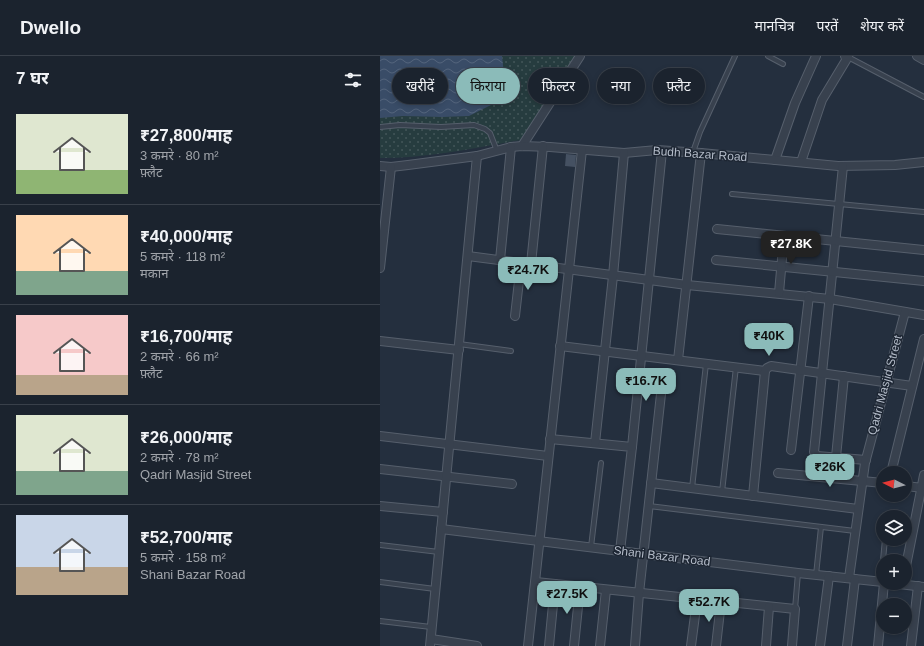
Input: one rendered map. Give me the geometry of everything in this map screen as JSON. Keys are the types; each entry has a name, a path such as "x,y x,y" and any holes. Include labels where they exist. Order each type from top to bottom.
{"street":[{"path":"522,146 580,56"},
{"path":"774,160 795,103 816,56"},
{"path":"801,162 822,100 847,56"},
{"path":"917,56 924,60"},
{"name":"Budh Bazar Road","path":"380,166 391,167 477,156 511,147 522,146 543,146 624,153 662,151 697,152 843,166 895,165 924,162"},
{"path":"531,264 543,146"},
{"path":"500,260 511,147"},
{"path":"528,646 582,150"},
{"path":"620,551 662,151"},
{"path":"678,360 697,152"},
{"path":"595,443 613,276 624,153"},
{"path":"477,156 430,643 477,646"},
{"path":"843,166 814,454 817,456 866,460"},
{"path":"380,268 391,167"},
{"path":"717,229 924,250"},
{"path":"779,293 784,236"},
{"path":"468,256 613,276 809,296 924,315"},
{"path":"716,260 924,281"},
{"path":"515,316 521,263"},
{"path":"791,450 809,296"},
{"name":"Qadri Masjid Street","path":"847,646 855,531 861,481 885,382 905,312"},
{"path":"893,466 924,339"},
{"path":"380,341 459,347"},
{"path":"560,346 765,371"},
{"path":"752,496 765,371 767,368 771,366 912,386"},
{"path":"836,457 844,376"},
{"path":"635,646 643,554 662,385"},
{"path":"380,436 548,456"},
{"path":"550,439 632,447"},
{"path":"380,468 512,484"},
{"path":"778,473 876,482"},
{"path":"908,554 924,474"},
{"path":"651,483 858,509"},
{"path":"912,486 922,487"},
{"path":"380,506 443,512"},
{"name":"Shani Bazar Road","path":"441,529 798,573 876,581"},
{"path":"820,646 830,576"},
{"path":"536,582 795,610 792,646"},
{"path":"549,646 555,584"},
{"path":"911,646 921,586"},
{"path":"574,646 580,587"},
{"path":"600,646 606,590"},
{"path":"878,646 882,590"},
{"path":"691,646 697,600"},
{"path":"716,646 721,602"},
{"path":"766,646 769,607"}],"lane":[{"path":"697,152 700,132 736,56"},
{"path":"768,56 783,64"},
{"path":"847,56 924,97"},
{"path":"380,127 400,125 441,127 474,125 486,129 490,133 497,151"},
{"path":"732,194 924,212"},
{"path":"459,347 511,351"},
{"path":"692,488 706,364"},
{"path":"722,492 736,367"},
{"path":"591,547 601,464"},
{"path":"649,506 855,531"},
{"path":"816,575 821,527"},
{"path":"380,545 439,552"},
{"path":"795,610 798,573"},
{"path":"380,582 436,589"},
{"path":"380,621 432,627"}],"green space":[{"path":"380,56 575,56 567,68 528,68 528,104 544,104 521,140 433,154 398,158 380,158"}],"water":[{"path":"380,56 502,56 503,68 456,68 456,104 491,105 469,116 403,116 380,118"}],"building":[{"path":"566,154 576,155 575,167 565,166"}]}
